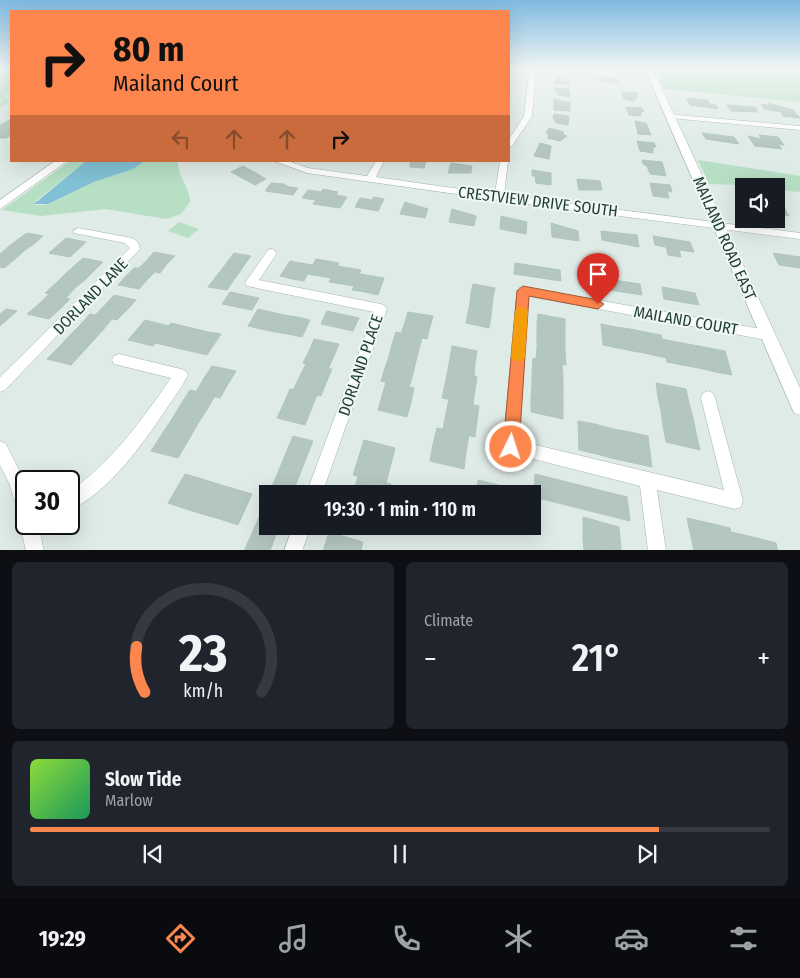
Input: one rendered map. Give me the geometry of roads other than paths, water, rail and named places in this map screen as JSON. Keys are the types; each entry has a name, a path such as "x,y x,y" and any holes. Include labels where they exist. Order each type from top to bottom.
{"street":[{"path":"510,143 528,116 530,95"},
{"name":"MAILAND ROAD EAST","path":"660,95 800,408"},
{"path":"670,116 800,128"},
{"path":"0,205 61,162"},
{"name":"CRESTVIEW DRIVE SOUTH","path":"281,162 302,169 370,179 800,236"},
{"path":"370,179 379,162"},
{"path":"499,197 504,162"},
{"name":"DORLAND LANE","path":"0,386 135,249 130,241 78,231"},
{"name":"DORLAND PLACE","path":"272,253 251,283 381,309 317,485"},
{"name":"MAILAND COURT","path":"647,480 511,447 523,291 767,335"},
{"path":"80,494 102,479 122,458 181,375 118,360"},
{"path":"657,550 647,480 735,501 708,398"},
{"path":"0,450 15,478"},
{"path":"32,535 35,550"},
{"path":"293,550 299,535"}],"water":[{"path":"85,162 144,162 133,169 94,182 48,204 34,204"}]}
